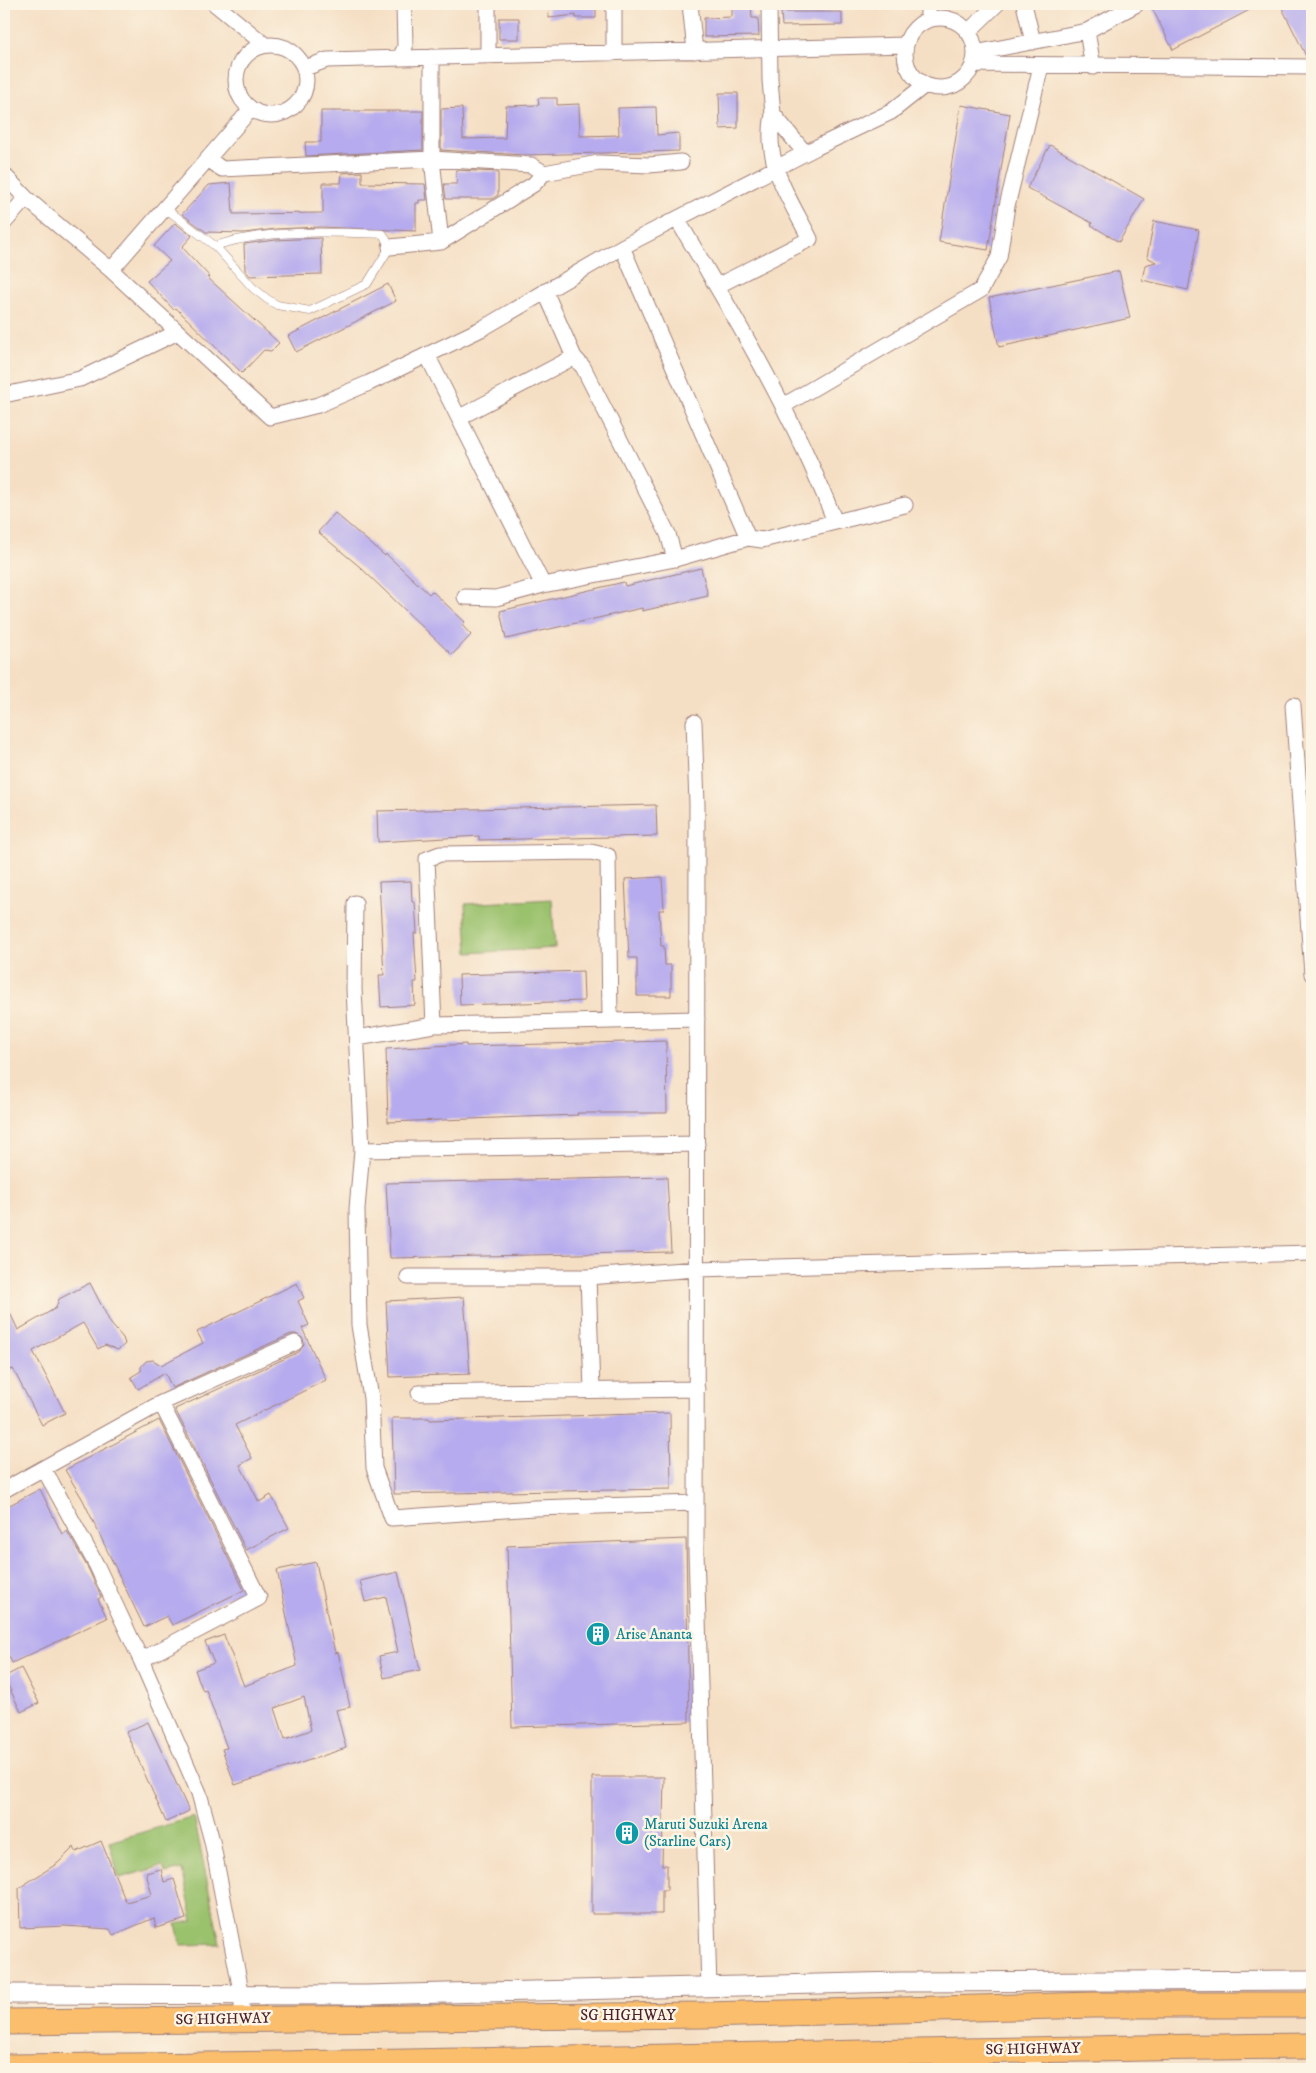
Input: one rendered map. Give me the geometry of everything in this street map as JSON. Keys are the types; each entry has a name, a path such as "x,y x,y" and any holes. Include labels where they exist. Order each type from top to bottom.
{"highway":[{"name":"SG HIGHWAY","path":"4,2022 242,2007 705,2015 1094,2005 1312,2005"},
{"name":"SG HIGHWAY","path":"4,2067 240,2068 1034,2059 1312,2046"}],"street":[{"path":"215,4 265,45"},
{"path":"400,58 405,48 404,4"},
{"path":"488,4 488,56"},
{"path":"614,4 614,53"},
{"path":"690,4 694,51"},
{"path":"717,286 810,239 775,168 769,134 773,114 770,80 769,4"},
{"path":"928,4 928,20"},
{"path":"968,32 997,4"},
{"path":"1024,4 1033,42"},
{"path":"974,59 1033,42 1087,31 1137,4"},
{"path":"950,19 960,24 974,42 974,59 968,75 959,83 948,88 926,85 916,78 909,68 905,57 906,45 910,34 928,20 950,19"},
{"path":"1087,31 1093,67"},
{"path":"265,45 278,45 289,50 299,58 305,68 307,79 305,90 293,108 272,116 251,109 243,101 238,90 238,72 245,57 254,49 265,45"},
{"path":"305,68 328,60 906,45"},
{"path":"432,57 432,159 441,242"},
{"path":"974,59 1041,66 1312,66"},
{"path":"783,406 981,290 999,257 1007,206 1041,66"},
{"path":"4,175 26,198 111,270 270,417 318,405 483,328 622,247 775,168 891,112 926,85"},
{"path":"111,270 251,109"},
{"path":"773,114 805,153"},
{"path":"208,159 222,169 432,159 531,164 544,173"},
{"path":"390,247 441,242 534,184 544,173 599,163 650,164 681,162"},
{"path":"4,223 26,198"},
{"path":"677,219 717,286 783,406 814,466 835,522"},
{"path":"622,247 748,538"},
{"path":"545,292 574,357 583,367 668,534 675,559"},
{"path":"4,395 80,379 178,332"},
{"path":"428,355 543,585"},
{"path":"460,417 574,357"},
{"path":"465,597 496,598 543,585 675,559 748,538 762,540 905,504"},
{"path":"1293,705 1312,974"},
{"path":"694,722 697,804 696,1503 709,1988"},
{"path":"434,1025 427,859 440,854 591,852 608,856 610,1020"},
{"path":"355,904 354,989 362,1150 357,1209 359,1324 371,1398 374,1468 392,1518 535,1508 696,1503"},
{"path":"357,1038 434,1025 697,1019"},
{"path":"362,1150 697,1144"},
{"path":"408,1277 588,1277 697,1269 1312,1254"},
{"path":"588,1277 592,1390"},
{"path":"4,1490 161,1403 295,1343"},
{"path":"419,1393 696,1390"},
{"path":"141,1660 259,1598 161,1403"},
{"path":"44,1469 97,1566 141,1660 199,1793 212,1841 242,2007"},
{"path":"4,1994 242,2007 900,1982 1312,1980"}],"lane":[{"path":"165,208 215,246 253,288 267,299 277,305 310,311 367,284 390,247 383,234 328,232 235,239 215,246"}],"green space":[{"path":"552,899 555,948 468,953 465,904"},
{"path":"194,1817 220,1944 181,1945 176,1924 193,1921 182,1869 165,1873 163,1866 119,1878 109,1842"}],"building":[{"path":"548,4 596,4 596,18 576,18 576,15 549,18"},
{"path":"732,4 751,4 752,18 758,18 759,36 704,37 704,18 732,17"},
{"path":"1150,4 1261,4 1173,50"},
{"path":"1280,4 1312,4 1312,58 1307,58"},
{"path":"781,12 842,12 842,25 782,26"},
{"path":"499,18 519,18 519,39 499,39"},
{"path":"719,93 738,93 738,128 720,129"},
{"path":"538,98 557,98 557,105 579,104 580,136 619,135 618,108 656,107 657,135 679,133 679,151 525,155 441,150 441,109 462,108 463,139 505,138 506,106 539,105"},
{"path":"961,105 1010,114 988,250 939,242"},
{"path":"321,111 423,111 423,150 306,156 305,142 321,142"},
{"path":"1050,145 1144,199 1119,242 1091,225 1092,223 1027,188"},
{"path":"456,170 498,172 498,195 492,199 446,199 444,184 457,184"},
{"path":"362,172 362,183 425,184 427,200 419,200 419,203 416,203 416,231 320,227 244,233 206,232 182,214 209,185 231,183 233,214 323,213 323,183 341,183 342,173"},
{"path":"1154,221 1199,230 1188,290 1142,280 1145,265 1156,262 1147,257"},
{"path":"175,223 192,236 182,247 210,277 207,277 279,343 271,351 264,350 242,373 176,308 174,310 147,281 170,261 154,246"},
{"path":"321,238 322,274 250,276 245,270 244,244 276,240"},
{"path":"1119,271 1130,318 999,347 989,298"},
{"path":"388,284 396,301 296,352 288,336"},
{"path":"335,513 385,556 386,554 429,594 432,591 465,622 462,625 471,635 452,655 360,567 318,532"},
{"path":"701,568 708,596 642,611 642,608 506,639 500,611 624,582 625,586"},
{"path":"656,805 657,836 479,840 479,836 378,842 377,811"},
{"path":"662,877 664,910 659,910 661,946 664,946 665,965 671,965 671,996 637,996 637,958 629,958 625,879"},
{"path":"411,881 412,902 415,902 417,933 414,933 417,982 414,982 415,1005 381,1007 379,975 384,975 379,882"},
{"path":"583,971 584,1001 460,1005 459,975"},
{"path":"666,1041 667,1113 577,1113 578,1115 388,1122 386,1049 466,1044 466,1046"},
{"path":"667,1177 671,1252 390,1258 386,1183"},
{"path":"90,1283 111,1324 123,1338 125,1344 118,1350 105,1345 98,1349 83,1323 33,1351 65,1413 42,1425 13,1369 9,1370 4,1360 4,1300 18,1330 56,1308 59,1299"},
{"path":"297,1283 304,1298 298,1301 309,1325 302,1328 326,1380 235,1425 252,1458 240,1465 259,1502 271,1495 289,1528 246,1550 175,1409 299,1352 304,1344 303,1339 296,1334 291,1334 172,1388 165,1373 138,1389 131,1377 141,1371 141,1367 146,1361 153,1360 161,1365 203,1343 197,1332"},
{"path":"464,1297 470,1374 390,1377 386,1301"},
{"path":"670,1413 671,1489 394,1494 392,1418 429,1418 430,1420"},
{"path":"159,1420 244,1590 172,1625 167,1616 144,1627 83,1500 65,1470"},
{"path":"40,1489 62,1534 67,1531 89,1570 101,1597 98,1599 107,1618 12,1663 4,1646 4,1508"},
{"name":"Arise Ananta","path":"686,1539 689,1722 512,1727 507,1546"},
{"path":"316,1562 335,1653 338,1652 350,1707 336,1710 346,1748 235,1785 222,1749 227,1748 206,1690 203,1691 195,1670 214,1663 205,1642 224,1635 244,1686 297,1666 277,1570","holes":["304,1697 311,1730 285,1739 275,1708"]},
{"path":"398,1572 420,1670 384,1678 379,1656 398,1652 386,1597 365,1602 360,1581"},
{"path":"21,1668 39,1703 21,1712 4,1677"},
{"path":"148,1722 189,1811 166,1822 126,1732"},
{"name":"Maruti Suzuki Arena (Starline Cars)","path":"592,1777 664,1777 662,1865 667,1865 667,1890 662,1890 662,1914 592,1914"},
{"path":"101,1841 126,1902 152,1895 146,1873 161,1869 164,1882 174,1879 186,1919 156,1928 154,1918 113,1935 110,1929 65,1926 20,1928 19,1888 58,1863 74,1847 76,1852"}],"place":[{"name":"Arise Ananta","path":"598,1634"},
{"name":"Maruti Suzuki Arena (Starline Cars)","path":"627,1833"}]}
